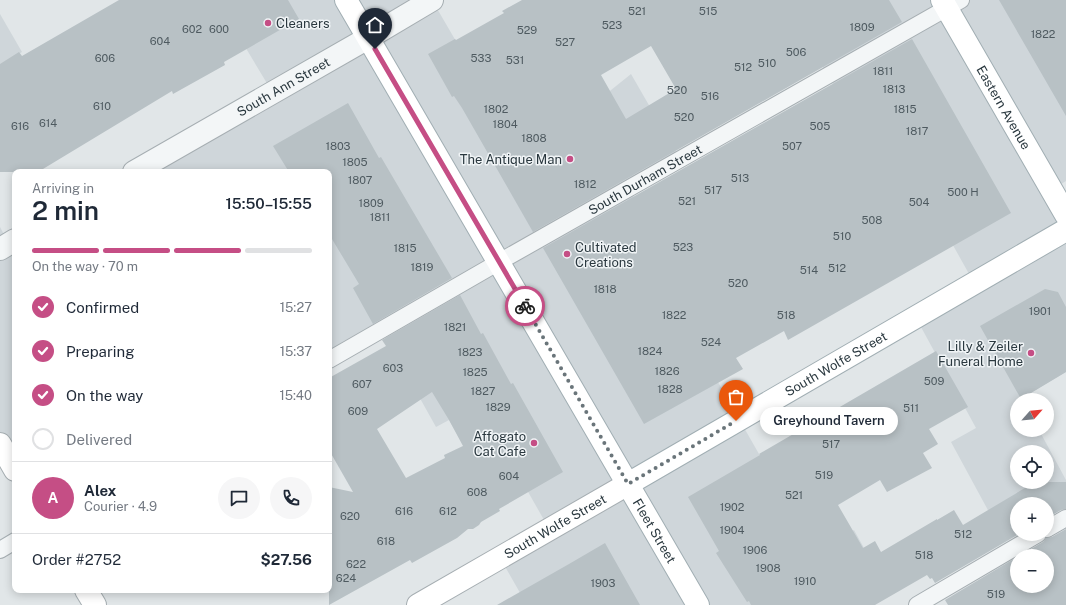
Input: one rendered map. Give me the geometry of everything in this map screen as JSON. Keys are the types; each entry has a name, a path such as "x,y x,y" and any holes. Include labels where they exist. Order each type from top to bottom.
{"main road":[{"name":"Fleet Street","path":"346,0 698,605"},
{"name":"Eastern Avenue","path":"950,3 1066,215"},
{"name":"South Wolfe Street","path":"418,605 1066,230"},
{"path":"0,444 12,465"},
{"path":"88,593 95,605"}],"street":[{"name":"South Ann Street","path":"139,169 432,0"},
{"path":"0,249 12,242"}],"lane":[{"name":"South Durham Street","path":"332,358 950,3"},
{"path":"1054,525 1066,518"},
{"path":"917,605 1026,541"},
{"path":"0,550 12,543"}],"shaded area":[{"path":"217,0 432,0 492,103 545,143 631,74 680,159 629,189 672,262 662,284 815,552 854,530 864,548 848,605 527,605 499,556 548,527 489,423 460,439 449,420 436,427 383,332 332,361 332,169 135,169 271,90"},
{"path":"784,0 1066,0 1066,181 1053,189 1066,212 1066,372 1030,393 1010,393 1010,437 1043,437 1047,445 1010,445 1010,489 1054,489 1054,458 1066,480 1066,500 1054,503 1054,497 1010,497 1010,519 1002,536 951,442 976,428 915,316 973,281 912,172 891,184"},
{"path":"0,14 22,52 0,65"},
{"path":"0,227 9,244 12,242 12,472 0,452"}],"building":[{"path":"119,0 288,0 299,19 224,62 225,65 173,94 172,91 43,169 12,169 12,172 0,172 0,64 19,52 22,56"},
{"path":"522,0 889,0 902,22 533,232 462,108 454,96 452,97 428,54 504,13 502,11","holes":["651,46 676,89 626,119 601,75"]},
{"path":"999,0 1066,0 1066,116 1036,64"},
{"path":"912,39 1011,213 788,340 784,331 736,358 743,369 644,424 543,248"},
{"path":"348,103 379,158 381,157 452,278 373,324 353,288 359,284 332,239 332,169 287,169 273,146"},
{"name":"Lilly & Zeiler Funeral Home","path":"1045,289 1058,292 1066,307 1066,372 1031,393 1018,393 980,326"},
{"path":"460,295 511,384 513,383 563,472 499,509 500,511 481,522 473,529 468,529 457,538 412,563 410,560 329,605 329,593 332,593 332,488 353,492 332,455 332,376 386,346 382,340","holes":["432,392 463,446 444,455 445,458 406,478 377,429"]},
{"path":"936,351 968,407 929,429 938,444 923,453 932,468 887,492 880,480 838,505 863,548 875,541 881,552 954,510 963,525 1023,489 1054,489 1054,482 1066,482 1066,509 1054,514 1054,497 1010,497 1010,539 935,583 932,578 930,579 927,575 875,605 751,605 749,601 747,602 716,553 719,551 688,497 760,455 759,454"},
{"path":"1066,529 1066,605 948,605 945,600 1010,561 1010,593 1054,593 1054,549 1031,549 1044,541 1054,541 1054,536"},
{"path":"605,543 640,605 497,605 569,564"}],"way so far":[{"path":"525,306 628,484 736,421"}],"place":[{"name":"Cleaners","path":"268,23"},
{"name":"The Antique Man","path":"570,159"},
{"name":"Cultivated Creations","path":"567,254"},
{"name":"Lilly & Zeiler Funeral Home","path":"1031,353"},
{"name":"Greyhound Tavern","path":"736,421"},
{"name":"Affogato Cat Cafe","path":"534,443"}],"route":[{"path":"375,49 525,306"}]}
